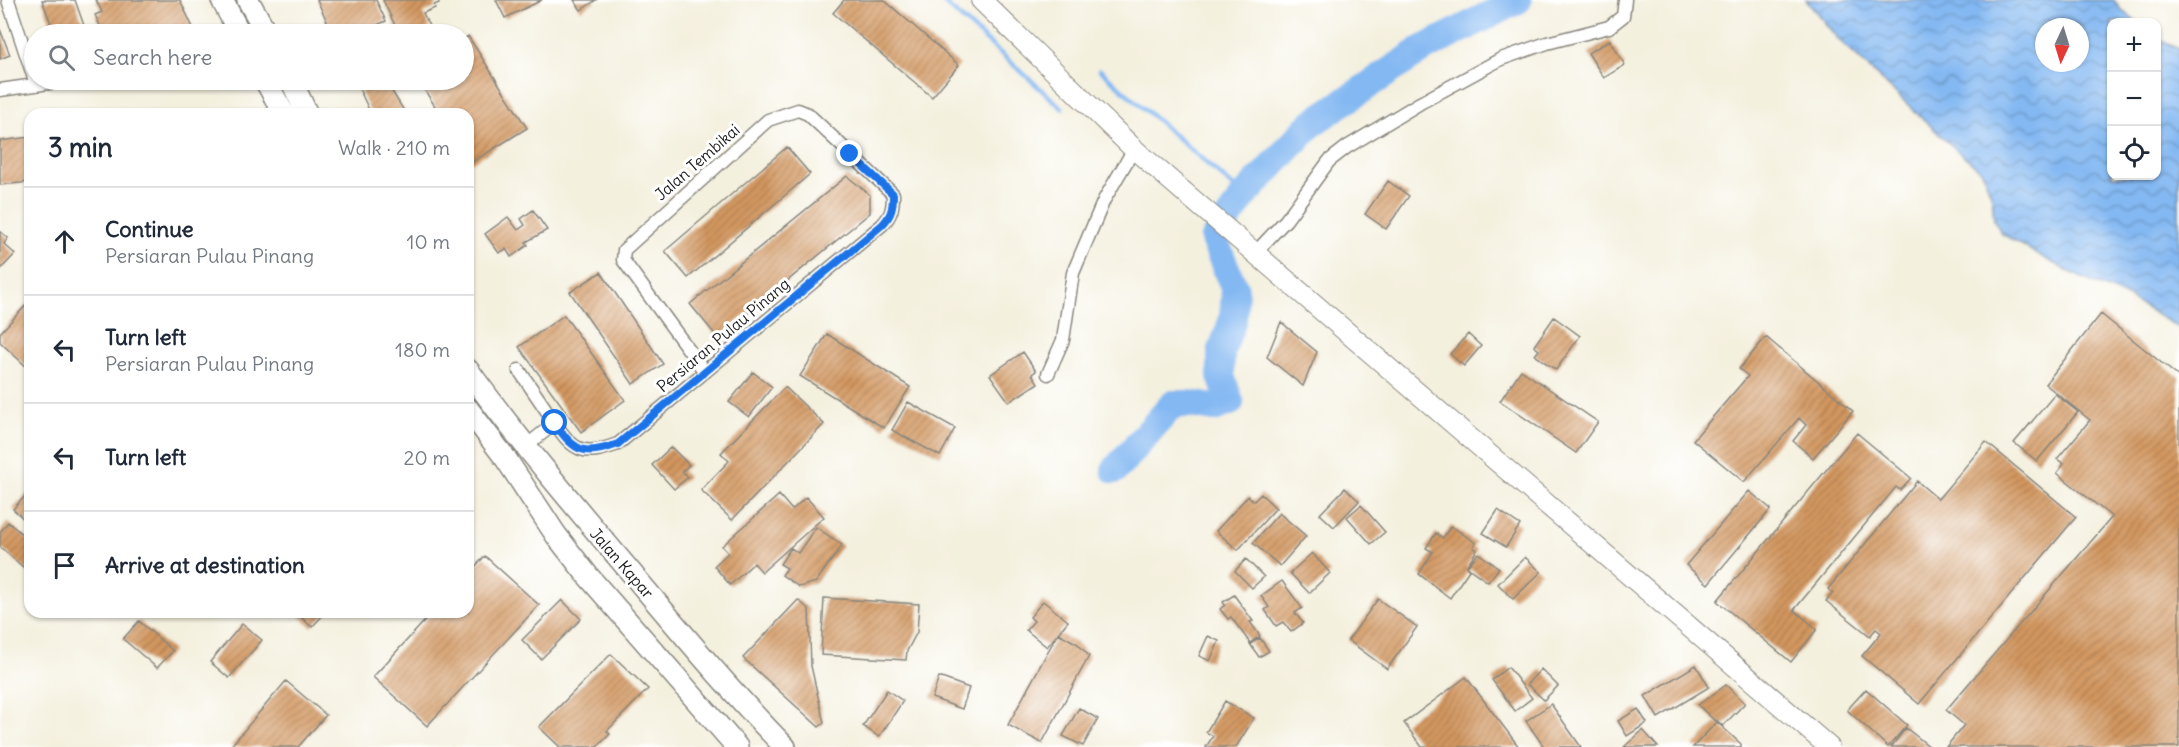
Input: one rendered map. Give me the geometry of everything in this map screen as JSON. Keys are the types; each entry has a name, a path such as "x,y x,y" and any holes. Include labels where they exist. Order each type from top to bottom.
{"highway":[{"path":"222,0 235,24"},
{"path":"248,0 261,24"},
{"path":"271,90 281,108"},
{"path":"296,90 304,108"},
{"name":"Jalan Kapar","path":"474,378 525,447 699,653 785,747"},
{"name":"Jalan Kapar","path":"474,417 506,459 556,535 588,576 737,747"}],"main road":[{"path":"981,0 1134,149 1829,747"}],"street":[{"path":"8,0 24,48"},
{"path":"1249,247 1286,220 1329,161 1347,147 1420,103 1501,59 1547,43 1608,27 1623,16 1625,0"},
{"path":"0,90 24,84"},
{"name":"Jalan Tembikai","path":"705,372 623,260 624,250 768,120 798,110 808,114"},
{"name":"Persiaran Pulau Pinang","path":"519,370 566,441 574,447 591,452 603,450 618,444 882,225 890,217 893,194 808,114"},
{"path":"1048,374 1063,340 1073,273 1104,200 1134,149"},
{"path":"525,447 555,423"}],"water":[{"path":"1806,0 2114,0 2120,9 2132,18 2107,18 2107,180 2161,180 2161,41 2179,49 2179,328 2129,298 2067,271 2002,234 1994,220 1992,197 1982,171 1953,147 1839,40"}],"building":[{"path":"42,0 75,0 83,24 51,24"},
{"path":"96,0 180,0 191,24 99,24 95,15 102,12"},
{"path":"317,0 376,0 386,21 379,24 328,24"},
{"path":"383,0 438,0 439,3 434,5 435,8 423,13 428,24 394,24"},
{"path":"496,0 542,0 505,18"},
{"path":"574,0 596,0 581,10"},
{"path":"844,0 884,0 959,65 932,97 833,13"},
{"path":"0,29 10,55 0,59"},
{"path":"1610,40 1625,65 1604,78 1588,53"},
{"path":"474,45 527,128 474,161 474,108 436,108 424,90 474,90"},
{"path":"360,90 391,90 402,108 368,108"},
{"path":"24,138 24,183 0,185 0,141"},
{"path":"787,147 810,174 688,278 665,251"},
{"path":"847,176 870,195 870,213 718,338 690,304"},
{"path":"1388,181 1409,196 1386,229 1365,214"},
{"path":"533,210 547,230 526,242 528,245 511,257 506,249 499,253 485,234 508,217 518,230 525,225 521,219"},
{"path":"0,231 8,238 4,244 15,254 0,270"},
{"path":"601,272 663,364 633,384 570,292"},
{"path":"24,307 24,364 0,342 0,333"},
{"path":"2101,314 2179,377 2179,747 1946,747 1964,725 1946,710 2112,517 2057,473 2064,464 2057,459 2090,420 2045,384"},
{"path":"564,315 625,400 581,432 519,347"},
{"path":"1554,317 1580,336 1556,370 1535,355 1539,350 1534,346"},
{"path":"1281,322 1317,352 1303,386 1267,357"},
{"path":"827,334 910,387 884,428 800,376"},
{"path":"1468,334 1481,346 1464,366 1450,354"},
{"path":"1766,337 1853,411 1813,458 1793,441 1806,425 1799,418 1744,482 1693,440 1748,376 1739,369"},
{"path":"1023,352 1036,371 1032,374 1038,383 1009,402 990,375"},
{"path":"1521,370 1598,422 1576,453 1500,401"},
{"path":"753,372 772,387 749,417 729,402"},
{"path":"785,387 824,424 732,520 701,490 729,461 721,453"},
{"path":"2055,394 2078,412 2037,461 2014,443"},
{"path":"908,402 955,428 940,456 892,430"},
{"path":"1857,433 1911,478 1900,490 1896,487 1794,610 1817,629 1791,662 1717,601"},
{"path":"1986,442 2076,517 1919,704 1862,656 1881,633 1876,629 1870,636 1826,601 1833,593 1828,589 1917,481 1938,499"},
{"path":"671,447 689,465 682,471 688,477 674,489 652,465"},
{"path":"1345,488 1359,501 1334,527 1320,514"},
{"path":"1749,491 1771,509 1708,584 1686,565"},
{"path":"1261,494 1276,508 1238,550 1216,531 1248,496 1254,501"},
{"path":"779,495 792,510 806,497 824,517 762,572 754,563 730,585 714,566 728,553 722,546"},
{"path":"24,497 24,519 13,509"},
{"path":"1361,505 1385,532 1371,544 1347,517"},
{"path":"1498,510 1520,525 1506,547 1483,533"},
{"path":"1279,513 1306,536 1280,566 1253,543"},
{"path":"8,522 24,536 24,568 0,547 0,532"},
{"path":"1451,526 1476,543 1473,547 1477,550 1466,567 1469,570 1450,598 1419,574 1433,552 1426,548 1436,533 1443,538"},
{"path":"816,527 842,545 816,582 799,587 782,575 787,568 780,564 791,548 798,553"},
{"path":"1312,553 1330,573 1309,593 1290,573"},
{"path":"1478,553 1499,568 1488,582 1467,567"},
{"path":"485,556 539,605 427,726 373,677 427,618 474,618 474,568"},
{"path":"1525,557 1541,572 1513,599 1498,584"},
{"path":"1246,559 1264,577 1252,588 1235,571"},
{"path":"1282,581 1302,608 1295,613 1303,623 1291,632 1283,622 1276,626 1265,610 1269,607 1261,596"},
{"path":"1234,595 1253,621 1250,622 1260,636 1250,643 1231,617 1228,619 1220,609 1225,605 1223,602"},
{"path":"824,598 919,604 917,632 907,651 906,660 821,655"},
{"path":"1378,599 1417,627 1387,669 1348,640"},
{"path":"562,600 581,619 541,659 522,640"},
{"path":"798,600 809,609 811,666 824,723 819,727 743,658"},
{"path":"1043,601 1068,621 1047,647 1026,630 1034,621 1030,617"},
{"path":"302,618 320,618 312,627"},
{"path":"139,621 173,651 157,668 123,639"},
{"path":"242,624 262,640 229,678 210,662"},
{"path":"1058,633 1078,644 1089,656 1042,743 1008,725"},
{"path":"1208,636 1219,641 1210,661 1199,656"},
{"path":"1260,638 1269,651 1259,657 1250,644"},
{"path":"611,654 648,689 607,731 610,734 597,747 560,747 539,727"},
{"path":"1696,665 1709,687 1658,718 1645,696"},
{"path":"1508,667 1532,698 1515,711 1492,680"},
{"path":"1541,669 1558,686 1544,700 1527,684"},
{"path":"939,677 969,688 962,709 932,698"},
{"path":"1466,677 1519,747 1422,747 1404,723"},
{"path":"286,681 326,715 298,747 230,747"},
{"path":"1726,685 1745,703 1723,726 1698,705"},
{"path":"1866,689 1907,725 1888,747 1847,710"},
{"path":"887,690 903,701 879,737 863,726"},
{"path":"1225,701 1254,718 1236,747 1206,747 1213,736 1206,732"},
{"path":"1551,704 1581,747 1544,747 1526,721"},
{"path":"1079,708 1098,719 1083,746 1063,736"},
{"path":"1638,709 1647,723 1627,736 1618,721"},
{"path":"1717,722 1741,744 1741,747 1693,747"},
{"path":"1906,728 1930,747 1891,747"},
{"path":"1643,730 1658,747 1624,747"}],"waterway":[{"path":"941,0 1062,108"},
{"path":"1115,470 1173,404 1214,408 1230,402 1221,376 1221,352 1233,319 1235,290 1214,239 1244,196 1312,123 1423,49 1518,0"},
{"path":"1100,70 1244,196"}],"route":[{"path":"555,423 566,441 574,447 591,452 618,444 882,225 890,217 893,194 850,154"}]}
